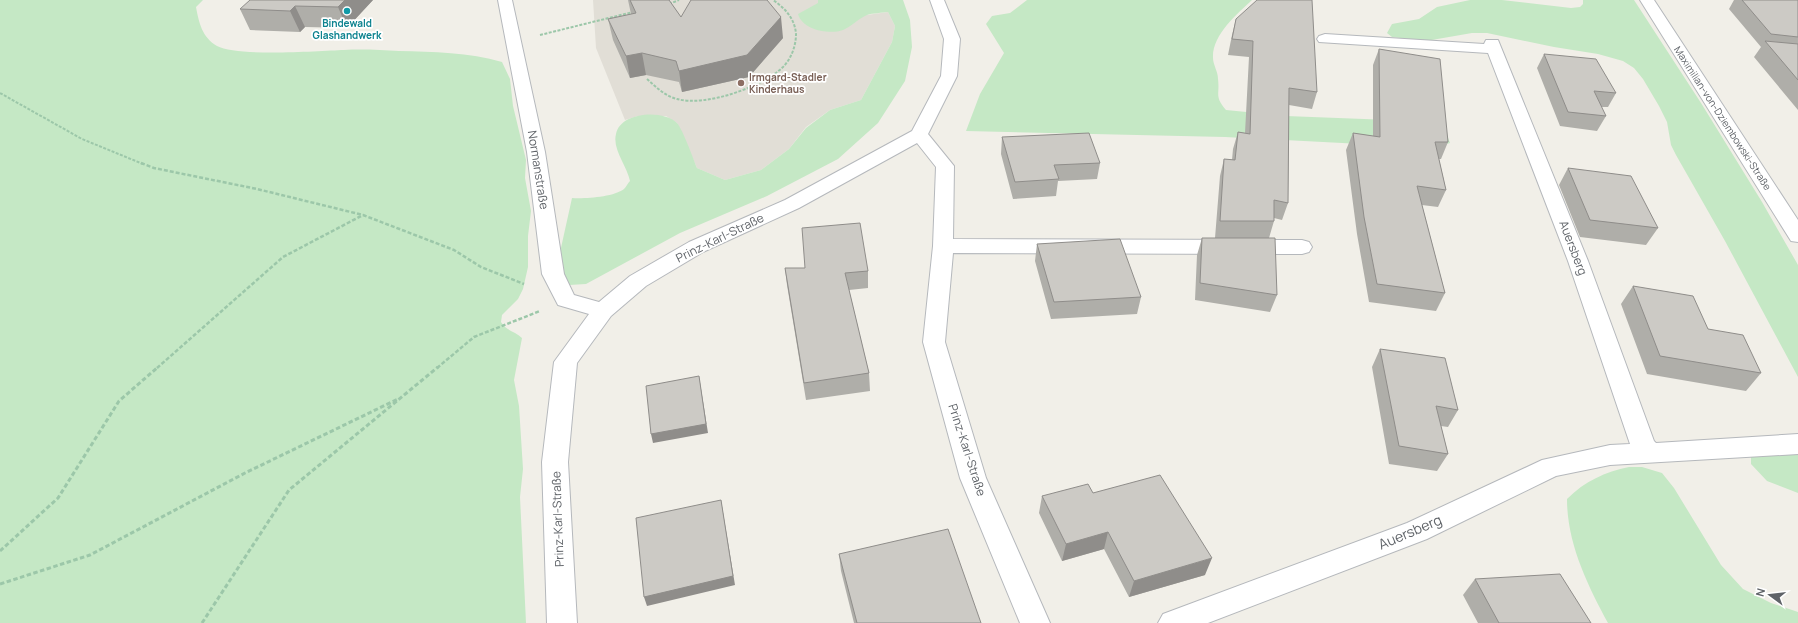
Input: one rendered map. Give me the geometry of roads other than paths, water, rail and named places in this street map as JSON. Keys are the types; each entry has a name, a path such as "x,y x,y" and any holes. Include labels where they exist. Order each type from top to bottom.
{"street":[{"name":"Normanstraße","path":"505,0 536,152 553,274 566,300 603,311"},
{"path":"919,134 949,76 952,39 937,0"},
{"name":"Maximilian-von-Dziembowski-Straße","path":"1647,0 1798,236"},
{"name":"Auersberg","path":"1325,39 1493,46 1578,261 1643,445 1649,453"},
{"name":"Prinz-Karl-Straße","path":"562,623 555,462 566,362 603,311 638,280 696,247 792,204 919,134 945,166 943,246 934,342 973,478 1034,623"},
{"path":"943,246 1302,247"},
{"name":"Auersberg","path":"1173,623 1417,531 1552,467 1610,455 1798,444"}],"place":[{"name":"Bindewald Glashandwerk","path":"347,11"},
{"name":"Irmgard-Stadler Kinderhaus","path":"741,83"}]}
